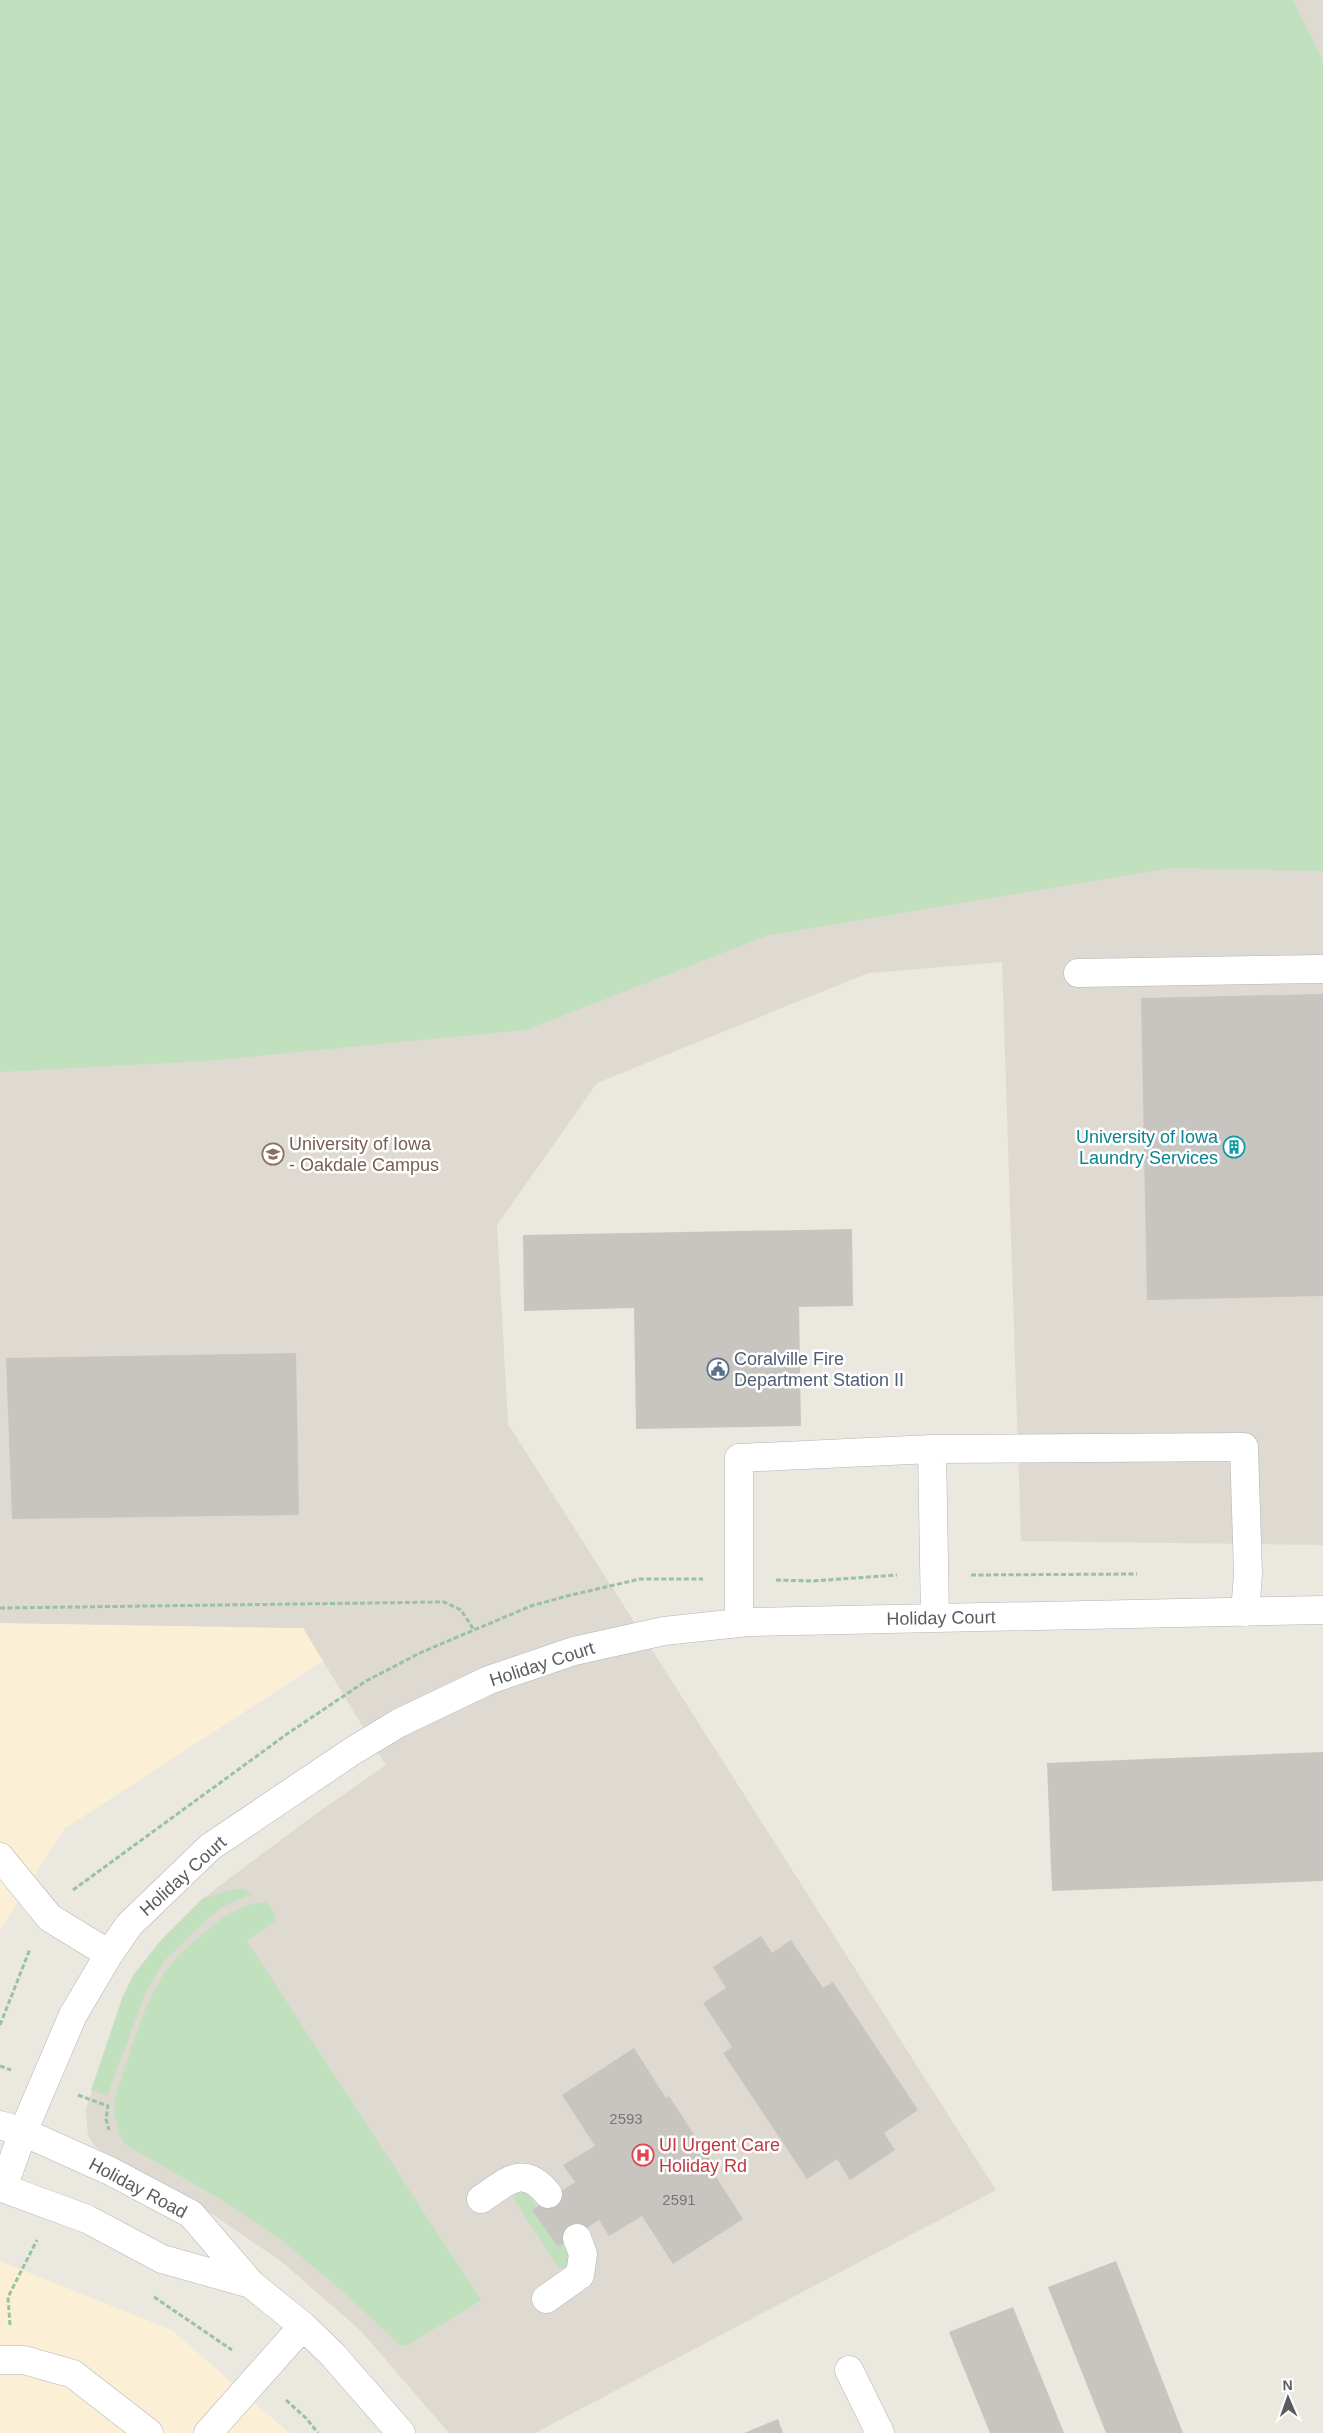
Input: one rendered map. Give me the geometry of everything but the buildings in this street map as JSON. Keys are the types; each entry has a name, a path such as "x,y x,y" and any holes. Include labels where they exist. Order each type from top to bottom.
{"street":[{"path":"1078,973 1323,969"},
{"path":"739,1623 739,1458 932,1449 1244,1447 1248,1574 1245,1612"},
{"path":"932,1449 935,1618"},
{"name":"Holiday Court","path":"2,2188 12,2129 73,2016 109,1954 129,1925 210,1847 351,1752 400,1723 489,1680 574,1651 664,1631 739,1623 1323,1610"},
{"path":"0,1857 50,1918 109,1954"},
{"name":"Holiday Road","path":"12,2129 110,2171 191,2214 251,2284 303,2326 333,2355 401,2433"},
{"path":"481,2199 518,2177 532,2179 548,2194"},
{"name":"Holiday Road","path":"2,2188 87,2219 162,2258 251,2284"},
{"path":"546,2299 580,2275 583,2254 577,2238"},
{"path":"208,2433 303,2326"},
{"path":"6,2360 24,2360 73,2374 149,2433"},
{"path":"849,2370 880,2433"}],"path":[{"path":"0,1608 444,1602 461,1610 474,1630"},
{"path":"31,2237 46,2243"},
{"path":"6,2360 8,2297 38,2240"},
{"path":"147,2292 226,2344 306,2418 318,2433"}],"shaded area":[{"name":"University of Iowa - Oakdale Campus","path":"0,0 1323,0 1323,1545 1021,1541 1002,962 868,973 597,1083 497,1225 508,1424 996,2190 535,2433 449,2433 361,2331 282,2262 199,2205 107,2155 95,2146 88,2136 86,2109 123,1996 134,1974 163,1938 202,1899 317,1813 386,1765 303,1628 0,1623"},
{"path":"0,1623 303,1628 323,1661 64,1829 0,1930"},
{"path":"0,2261 172,2330 289,2433 0,2433"}],"green space":[{"path":"0,0 1293,0 1323,61 1323,871 1170,868 766,936 526,1030 206,1061 0,1072"},
{"path":"234,1889 243,1889 252,1894 224,1906 212,1915 165,1960 146,1992 107,2096 91,2090 123,1996 134,1974 163,1938 202,1899"},
{"path":"266,1902 276,1915 275,1921 247,1941 481,2300 408,2345 401,2346 349,2297 283,2241 222,2200 126,2145 119,2134 114,2113 115,2097 141,2019 163,1975 182,1952 233,1911 249,1905"},
{"path":"518,2193 528,2193 537,2207 533,2210 570,2254 568,2266 565,2268 559,2268 514,2199"}],"tunnel":[{"path":"548,2194 577,2238"}],"place":[{"name":"University of Iowa Laundry Services","path":"1234,1147"},
{"name":"University of Iowa - Oakdale Campus","path":"273,1154"},
{"name":"Coralville Fire Department Station II","path":"718,1369"},
{"name":"UI Urgent Care Holiday Rd","path":"643,2155"}]}
